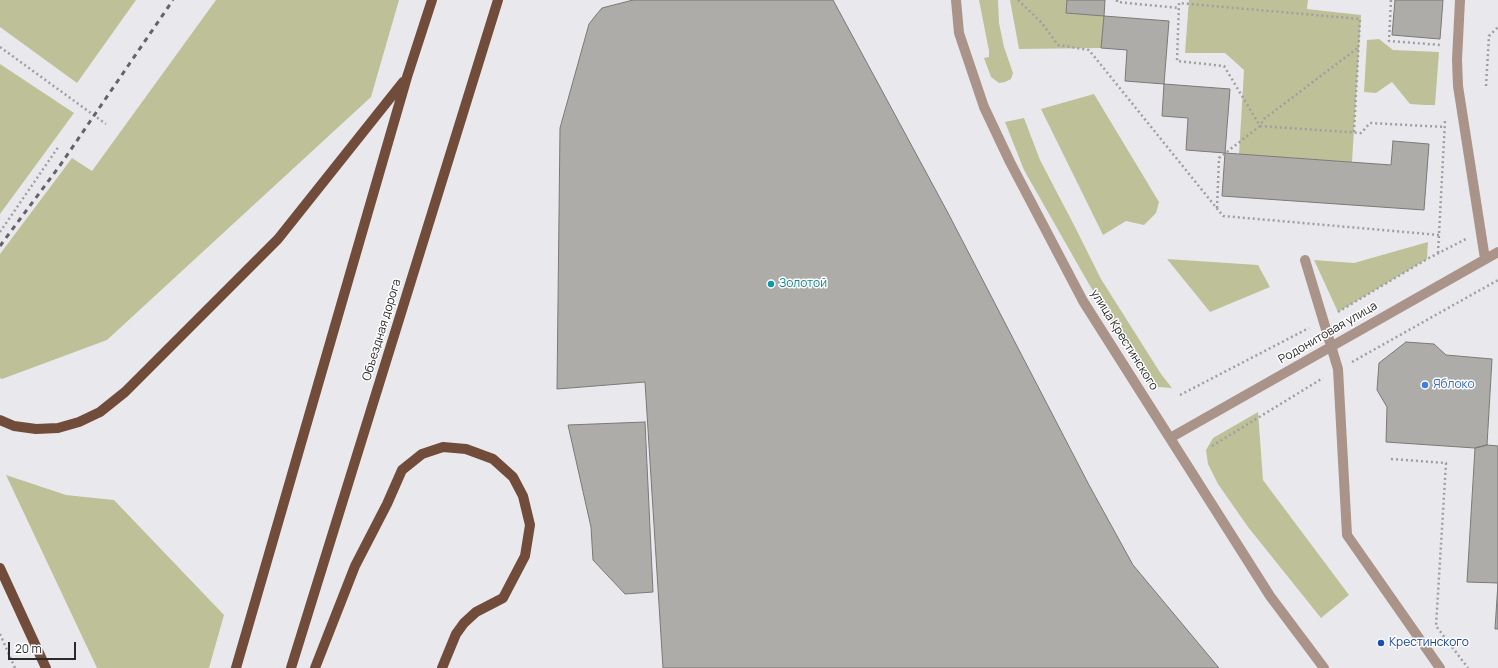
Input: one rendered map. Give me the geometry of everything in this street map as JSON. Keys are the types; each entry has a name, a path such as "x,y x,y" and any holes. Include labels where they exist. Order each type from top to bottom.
{"main road":[{"path":"236,668 407,77 432,0"},
{"name":"Объездная дорога","path":"291,668 498,0"},
{"path":"0,420 14,426 36,429 58,428 79,422 100,412 125,392 278,239 407,77"},
{"path":"315,668 355,566 387,504 402,470 422,454 443,447 466,449 493,459 513,477 523,496 530,525 525,556 503,598 476,612 464,623 456,634 442,668"},
{"path":"2,572 46,668"}],"street":[{"name":"улица Крестинского","path":"956,0 959,33 984,107 1010,162 1083,301 1270,596 1324,668"},
{"path":"1460,0 1457,60 1458,86 1485,259"},
{"name":"Родонитовая улица","path":"1170,438 1498,252"},
{"path":"1305,260 1338,369 1347,536 1440,668"}],"path":[{"path":"1018,0 1041,22 1058,45 1089,50 1223,216 1439,235"},
{"path":"1117,0 1117,2 1179,8"},
{"path":"1391,0 1389,42 1442,46"},
{"path":"1260,126 1224,66 1177,61 1179,3 1360,20 1354,132"},
{"path":"1486,86 1489,36 1498,27"},
{"path":"0,47 106,124"},
{"path":"1217,208 1219,158 1260,126 1264,119 1359,47"},
{"path":"1438,254 1445,120"},
{"path":"1260,126 1361,133 1370,123 1445,127"},
{"path":"0,232 59,146"},
{"path":"1180,395 1323,320 1480,231"},
{"path":"1391,459 1446,462 1436,626 1468,668"},
{"path":"0,634 15,668"}],"green space":[{"path":"0,0 136,0 77,83 0,27"},
{"path":"216,0 399,0 371,97 107,340 2,379 0,378 0,254 72,158 92,171"},
{"path":"979,0 998,0 999,23 1004,47 1013,73 1011,79 1005,82 999,83 991,77 984,58 989,57 989,51"},
{"path":"1010,0 1067,0 1066,13 1104,16 1101,48 1019,49"},
{"path":"1189,0 1308,0 1307,9 1361,15 1352,162 1239,154 1244,70 1225,53 1185,53"},
{"path":"1379,39 1393,50 1439,52 1435,105 1410,104 1392,82 1376,93 1364,92 1367,40"},
{"path":"0,64 74,113 0,214"},
{"path":"1094,94 1159,202 1156,213 1144,225 1126,221 1103,235 1041,109"},
{"path":"1024,118 1040,160 1101,279 1161,374 1172,388 1158,387 1148,383 1086,279 1024,170 1005,122"},
{"path":"1428,242 1427,259 1338,312 1314,260 1354,263"},
{"path":"1167,259 1258,265 1270,287 1210,312"},
{"path":"1258,412 1263,480 1349,595 1321,618 1248,527 1218,484 1208,464 1206,450 1213,438"},
{"path":"6,475 66,495 114,500 224,615 209,668 97,668"}],"building":[{"name":"Золотой","path":"633,0 833,0 948,213 1089,485 1133,565 1219,668 663,668 645,382 557,389 560,128 589,24 602,8"},
{"path":"1067,0 1105,0 1104,16 1066,13"},
{"path":"1395,0 1443,0 1440,39 1392,35"},
{"path":"1104,16 1169,21 1164,84 1125,81 1127,50 1101,48"},
{"path":"1164,84 1230,89 1225,153 1186,150 1188,118 1162,116"},
{"path":"1393,141 1429,144 1424,210 1222,196 1225,153 1391,165"},
{"path":"1406,342 1434,344 1446,355 1492,359 1487,445 1475,448 1386,442 1387,407 1377,390 1379,363"},
{"path":"645,422 653,592 625,594 593,560 591,527 568,425"},
{"path":"1487,445 1498,446 1498,583 1467,582 1475,448"},
{"path":"1498,583 1498,629 1495,629"}],"railway":[{"path":"0,246 61,164 173,0"}],"place":[{"name":"Золотой","path":"771,284"},
{"name":"Яблоко","path":"1425,385"},
{"name":"Крестинского","path":"1381,643"}]}
